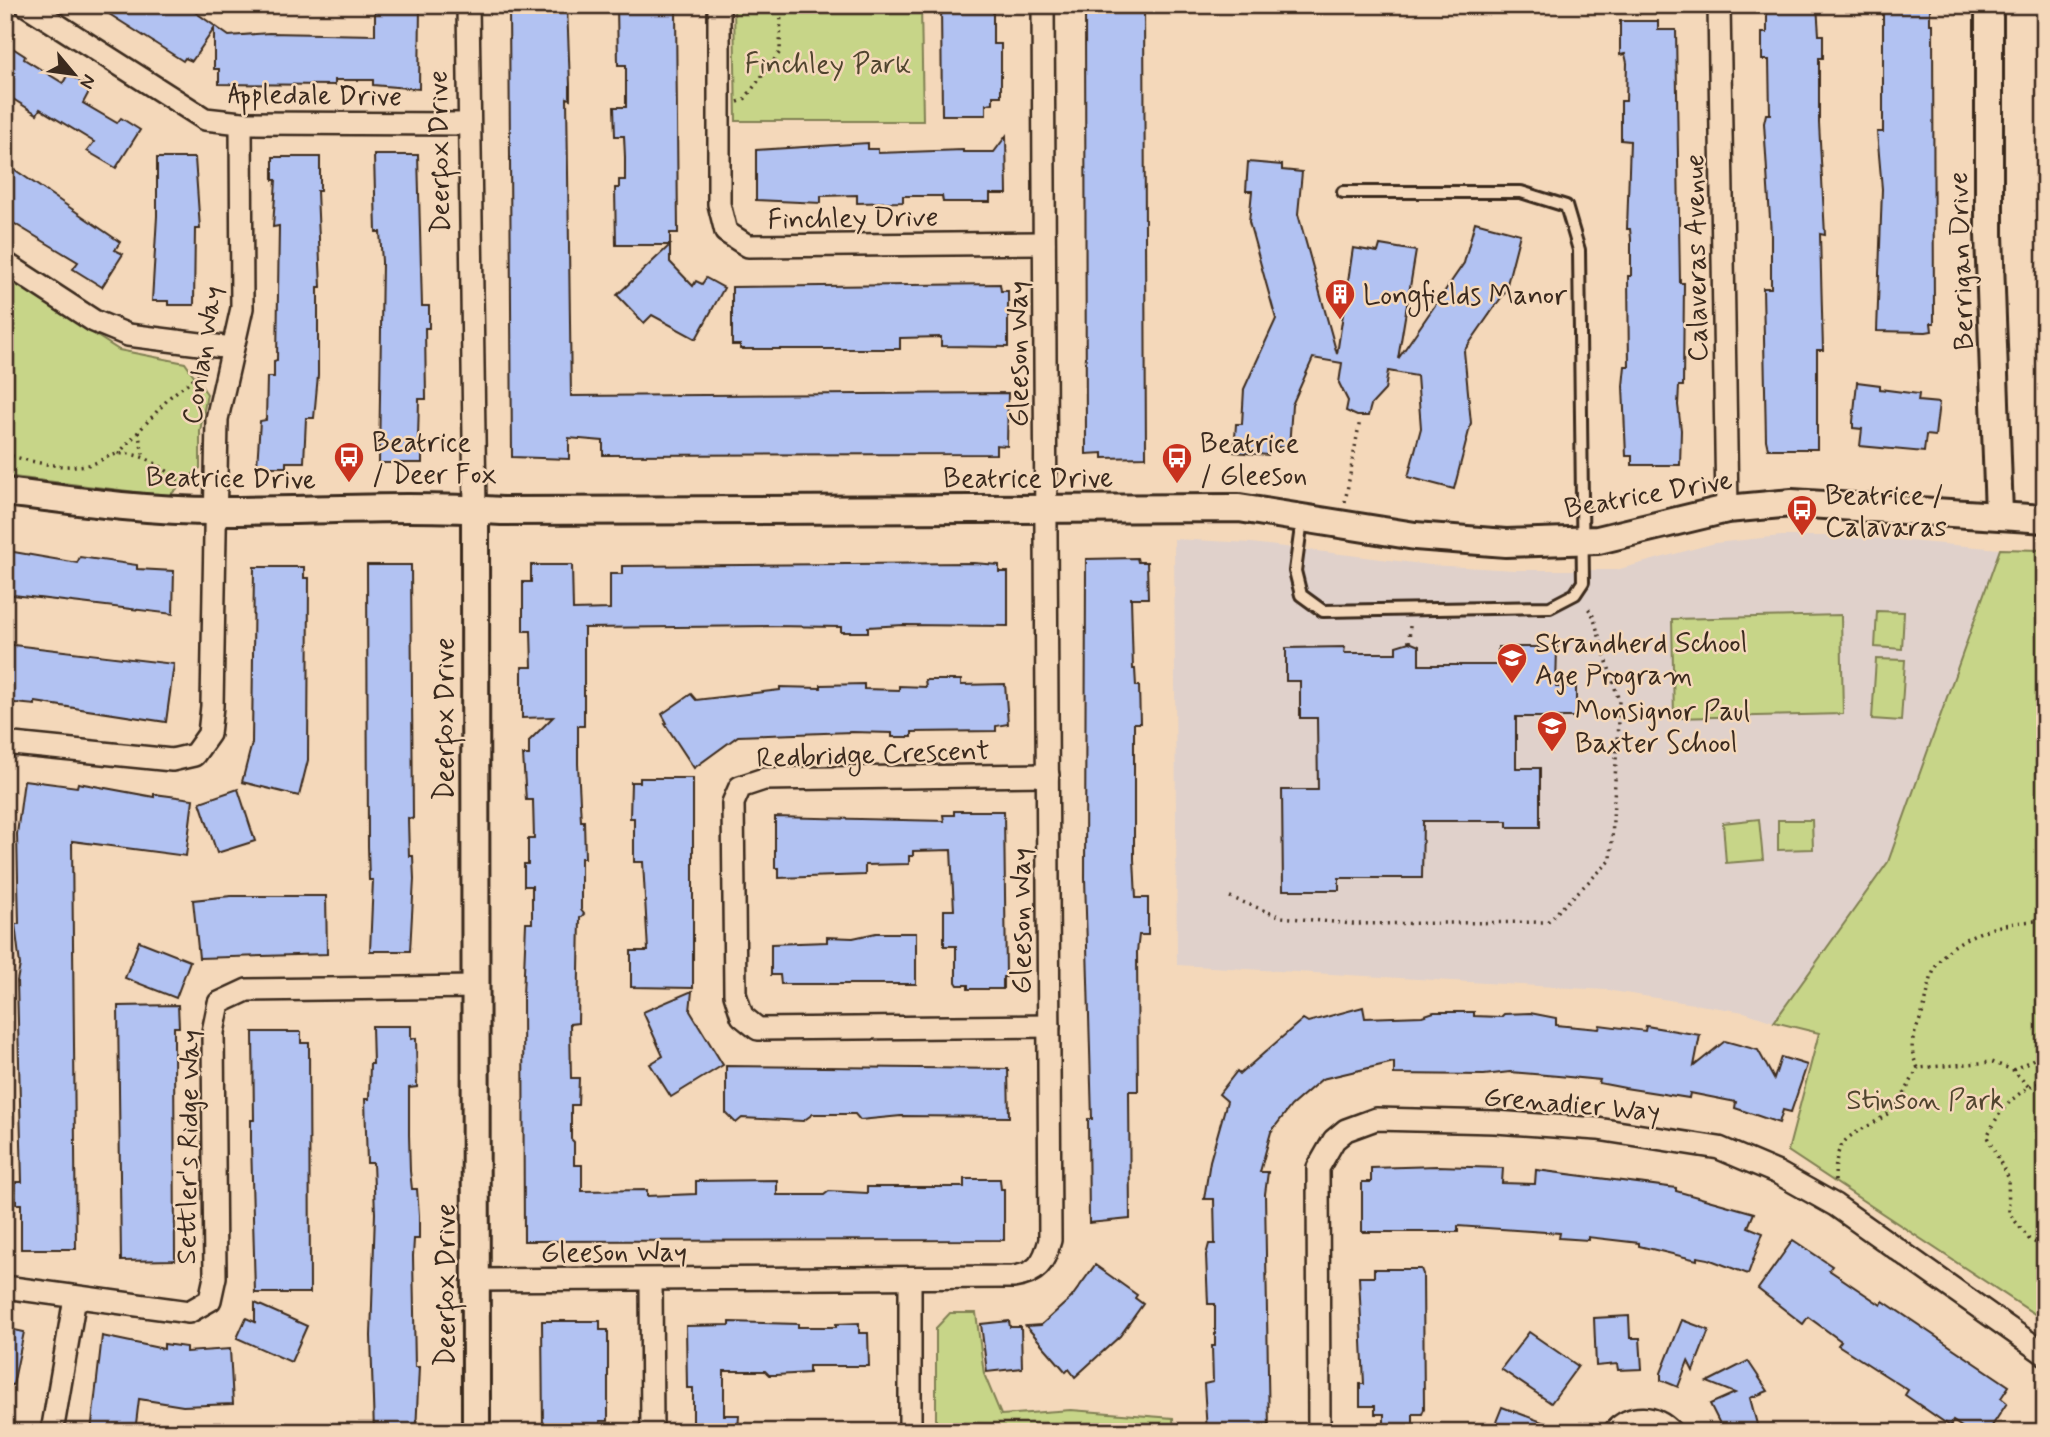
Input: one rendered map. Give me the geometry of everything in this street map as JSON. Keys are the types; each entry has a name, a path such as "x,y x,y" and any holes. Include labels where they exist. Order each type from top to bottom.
{"street":[{"name":"Appledale Drive","path":"26,5 205,119 241,123 467,124"},
{"name":"Deerfox Drive","path":"468,5 467,124 475,509 476,1432"},
{"name":"Finchley Drive","path":"719,5 719,204 726,232 748,246 1044,243"},
{"name":"Gleeson Way","path":"475,1280 1013,1277 1028,1275 1039,1268 1050,1240 1044,5"},
{"name":"Calaveras Avenue","path":"1719,5 1727,509"},
{"name":"Berrigan Drive","path":"1989,5 1989,234 1999,514"},
{"name":"Conlan Way","path":"217,511 217,419 242,308 241,123"},
{"path":"5,263 93,321 111,329 144,338 232,348"},
{"name":"Beatrice Drive","path":"5,492 117,506 217,511 1239,508 1457,540 1506,543 1584,540 1637,532 1727,509 1792,503 2045,519"},
{"path":"5,747 13,744 172,760 194,755 209,734 212,706 217,511"},
{"name":"Redbridge Crescent","path":"1048,775 764,779 740,787 733,803 735,994 743,1016 758,1029 1049,1026"},
{"name":"Settler's Ridge Way","path":"5,1287 189,1312 211,1300 215,1278 213,1032 219,1003 247,990 476,987"},
{"name":"Grenadier Way","path":"1320,1432 1316,1183 1324,1152 1334,1140 1360,1123 1376,1119 1495,1122 1598,1129 1692,1143 1746,1157 1835,1205 2045,1354"},
{"path":"910,1278 911,1432"},
{"path":"651,1280 652,1432"},
{"path":"52,1432 75,1297"},
{"path":"1614,1432 1635,1419 1647,1418 1660,1422 1671,1432"}],"lane":[{"path":"1302,517 1295,571 1301,595 1323,611 1550,607 1575,594 1583,582 1579,250 1566,206 1521,192 1343,192"}],"path":[{"path":"720,106 744,100 780,52 781,7 834,11 846,5"},
{"path":"118,454 171,396 232,348"},
{"path":"1345,505 1360,420"},
{"path":"138,432 144,457"},
{"path":"5,454 43,465 88,465 118,454 144,457 166,469 188,488"},
{"path":"1230,897 1280,917 1353,924 1547,922 1611,860 1619,701 1592,613 1575,594"},
{"path":"1917,1068 1911,1054 1912,1038 1936,966 1949,949 1975,933 2045,921"},
{"path":"2012,1070 2045,1053"},
{"path":"1917,1068 1992,1062 2012,1070 2028,1086"},
{"path":"1835,1205 1835,1166 1839,1148 1850,1135 1883,1117 1901,1099 1917,1068"},
{"path":"2045,1081 2028,1086 2008,1103 1987,1137 2008,1177 2009,1213 2029,1239 2045,1248"}],"shaded area":[{"name":"Monsignor Paul Baxter School","path":"1781,536 1852,536 2000,549 1888,862 1774,1022 1744,1012 1606,990 1177,965 1174,539 1251,543 1430,565 1515,570 1616,570 1715,543"}],"green space":[{"name":"Finchley Park","path":"734,5 921,5 923,121 736,121"},
{"path":"5,277 119,350 185,363 207,394 200,431 200,468 169,496 5,476"},
{"name":"Stinson Park","path":"2000,549 2045,550 2045,1321 1788,1151 1819,1033 1774,1022 1888,862"},
{"path":"1877,611 1904,612 1902,649 1875,647"},
{"path":"1841,615 1843,714 1674,718 1672,619"},
{"path":"1876,659 1905,660 1901,721 1872,719"},
{"path":"1759,819 1763,860 1726,863 1723,823"},
{"path":"1778,820 1812,820 1813,849 1778,850"},
{"path":"950,1313 976,1313 984,1374 1001,1415 1071,1410 1173,1418 1174,1432 936,1432 936,1328"}],"building":[{"path":"95,5 185,5 229,36 269,33 375,35 375,9 378,9 378,5 420,5 419,89 373,85 373,80 335,80 335,85 219,84 219,69 214,69 214,29 192,61 185,58 183,61"},
{"path":"509,5 567,5 570,85 570,99 567,98 571,396 1008,393 1007,446 996,445 996,454 603,455 603,441 569,438 569,459 512,457"},
{"path":"617,5 669,5 669,9 676,9 678,233 670,233 670,245 616,245 615,188 619,188 619,180 625,180 625,157 624,136 615,136 614,107 626,107 626,65 618,65"},
{"path":"941,5 993,5 993,44 1001,44 1001,96 993,96 993,103 986,104 986,115 942,115"},
{"path":"1085,5 1144,5 1146,457 1103,458 1103,453 1086,454"},
{"path":"1767,5 1817,5 1819,35 1823,35 1823,58 1819,58 1819,123 1825,235 1820,234 1823,350 1817,350 1817,449 1768,449 1766,440 1763,288 1771,288 1771,235 1764,123 1766,114 1770,114 1769,60 1762,60 1762,33 1767,33"},
{"path":"1883,5 1930,5 1930,24 1933,24 1934,323 1931,323 1932,331 1926,332 1877,331 1882,189 1877,132 1883,132"},
{"path":"1620,21 1658,21 1658,30 1676,30 1680,283 1684,283 1683,386 1679,386 1678,405 1681,430 1680,465 1632,465 1632,456 1626,456 1623,386 1625,366 1629,366 1628,276 1631,276 1631,239 1630,229 1627,229 1630,141 1621,140 1621,101 1626,101 1627,63 1625,54 1620,55"},
{"path":"5,43 25,56 24,59 63,83 68,74 91,88 83,103 117,123 121,118 140,130 116,168 87,151 94,142 40,109 37,114 5,94"},
{"path":"1006,136 1007,194 990,194 990,202 943,202 942,196 903,196 903,202 857,203 857,195 821,196 821,203 756,200 756,150 868,143 868,149 878,149 878,153 963,150 994,152"},
{"path":"374,155 418,155 422,306 429,306 429,328 425,328 426,399 419,399 418,439 422,439 422,463 379,463 382,262 380,232 376,232"},
{"path":"273,157 320,157 320,191 317,191 321,287 318,287 318,375 314,418 306,418 304,462 286,462 286,467 257,467 260,421 266,420 267,377 274,377 274,361 277,360 279,226 273,227 276,180 273,180"},
{"path":"157,158 195,158 200,229 195,229 194,305 168,305 168,301 152,301"},
{"name":"Longfields Manor","path":"1248,162 1282,165 1282,170 1302,172 1298,214 1337,354 1353,248 1378,252 1380,245 1416,251 1398,359 1464,263 1475,222 1520,234 1505,292 1464,351 1471,423 1454,489 1408,477 1421,428 1417,376 1388,371 1385,390 1371,405 1368,416 1357,416 1346,411 1348,401 1339,383 1342,363 1313,358 1292,405 1289,448 1269,446 1268,455 1234,452 1236,424 1242,424 1244,389 1276,319 1249,222 1252,191 1246,191"},
{"path":"5,163 120,242 115,250 123,254 102,287 73,269 78,262 5,218"},
{"path":"670,245 670,262 693,286 696,281 702,284 706,278 724,288 696,339 652,315 644,323 617,295"},
{"path":"1000,284 1001,291 1008,291 1008,347 941,346 941,337 900,338 900,349 740,349 740,345 732,345 732,287"},
{"path":"1857,382 1880,385 1880,389 1919,394 1918,401 1939,403 1935,436 1926,435 1924,452 1860,446 1862,429 1853,428"},
{"path":"8,551 77,563 80,557 137,565 137,569 174,571 173,614 5,594"},
{"path":"1137,558 1138,562 1147,562 1148,598 1131,598 1133,669 1136,686 1139,686 1140,723 1134,723 1134,859 1136,898 1148,898 1148,935 1139,935 1137,952 1138,1091 1129,1091 1130,1219 1089,1223 1088,1119 1092,1119 1085,878 1086,559"},
{"path":"367,565 411,565 413,819 408,818 409,856 413,856 414,879 410,951 370,951 373,880 369,880 368,846"},
{"path":"531,565 572,565 573,610 610,609 610,574 622,574 622,566 999,565 999,572 1008,572 1008,626 904,625 868,627 868,632 841,632 841,627 771,626 584,628 584,726 578,726 578,764 581,821 584,821 585,858 581,858 581,910 584,914 580,918 578,1023 570,1024 571,1078 579,1078 578,1105 571,1105 571,1139 574,1142 574,1165 582,1165 582,1191 647,1190 647,1196 696,1194 696,1181 777,1180 777,1195 824,1195 829,1191 867,1193 867,1187 964,1187 964,1179 1000,1179 1001,1189 1004,1189 1004,1240 524,1241 523,996 526,923 532,923 532,886 524,886 524,864 528,864 528,839 534,839 533,800 526,800 523,755 529,755 529,741 553,717 522,718 522,667 532,667 531,631 523,631 523,582 531,582"},
{"path":"254,567 304,567 304,578 309,578 308,760 299,796 242,782 252,743"},
{"path":"1409,642 1419,646 1419,665 1498,665 1498,647 1557,647 1556,687 1576,687 1576,717 1516,717 1516,768 1540,768 1540,827 1507,827 1507,821 1423,821 1422,878 1339,878 1339,890 1283,890 1282,790 1318,790 1317,718 1300,718 1300,681 1286,681 1286,648 1345,647 1344,653 1396,653 1396,646"},
{"path":"5,644 174,664 166,722 35,702 35,705 5,702"},
{"path":"925,680 961,680 961,685 1005,684 1008,724 996,726 996,731 912,732 912,737 892,737 892,733 852,732 738,736 694,768 665,724 667,723 662,714 691,694 696,700 780,690 780,687 821,688 821,685 864,684 864,689 899,690 899,686 926,687"},
{"path":"640,778 693,778 693,988 631,987 631,951 648,951 643,862 634,862 634,818 630,818 631,782 640,782"},
{"path":"24,780 77,787 78,783 154,797 154,794 193,799 186,856 72,841 76,1249 21,1249 21,1204 16,1204 16,1182 22,1182 17,981 20,965 15,924 19,924 17,834"},
{"path":"238,789 255,841 217,853 200,802"},
{"path":"954,811 1004,811 1006,977 1003,977 1003,989 968,989 968,985 958,985 956,982 956,946 944,946 944,910 954,910 951,850 913,851 913,856 909,856 909,864 865,865 865,875 779,878 779,868 775,868 775,817 944,821 943,815 954,815"},
{"path":"231,896 326,896 327,954 199,958 193,900"},
{"path":"876,933 916,933 916,984 781,984 780,975 771,975 771,944 827,942 827,937 853,938"},
{"path":"139,941 190,961 176,998 125,978"},
{"path":"692,991 690,1011 723,1065 671,1097 650,1064 663,1056 643,1012"},
{"path":"178,1005 179,1027 174,1027 175,1260 121,1261 118,1006"},
{"path":"1363,1007 1365,1018 1422,1016 1434,1012 1474,1012 1474,1016 1501,1017 1504,1014 1530,1013 1556,1018 1556,1025 1599,1029 1600,1025 1645,1031 1646,1026 1700,1035 1694,1066 1725,1041 1758,1050 1774,1079 1781,1057 1807,1065 1791,1112 1783,1110 1779,1123 1735,1108 1736,1102 1690,1093 1689,1098 1625,1088 1599,1083 1600,1080 1510,1072 1484,1075 1394,1074 1394,1062 1322,1079 1291,1106 1271,1132 1260,1172 1268,1172 1265,1194 1269,1432 1207,1432 1204,1384 1213,1382 1215,1304 1208,1304 1206,1255 1209,1244 1215,1244 1214,1199 1204,1199 1210,1161 1227,1101 1219,1094 1237,1071 1240,1074 1303,1019 1308,1022"},
{"path":"372,1026 411,1026 411,1039 416,1038 417,1087 409,1088 409,1135 412,1189 417,1189 419,1215 419,1239 414,1239 413,1256 415,1367 419,1367 416,1432 374,1432 371,1336 375,1213 373,1163 367,1163 365,1099 369,1099 370,1064 373,1064"},
{"path":"253,1032 301,1032 301,1043 309,1043 310,1293 255,1293 251,1141 251,1120 254,1120"},
{"path":"726,1066 1008,1069 1009,1117 901,1116 860,1120 855,1114 813,1114 803,1121 742,1118 736,1123 726,1113"},
{"path":"1371,1168 1503,1168 1502,1183 1535,1184 1536,1170 1676,1188 1676,1191 1754,1213 1748,1227 1763,1233 1748,1274 1708,1259 1697,1257 1697,1260 1639,1246 1639,1243 1588,1237 1588,1240 1559,1238 1560,1233 1458,1226 1458,1232 1362,1232 1362,1182 1371,1182"},
{"path":"1793,1240 1832,1266 1829,1270 1881,1305 1883,1301 2009,1386 2001,1398 2007,1403 1988,1432 1969,1432 1953,1421 1950,1426 1905,1395 1908,1390 1838,1345 1841,1341 1808,1317 1803,1324 1758,1289"},
{"path":"1095,1265 1137,1295 1135,1298 1143,1304 1120,1336 1075,1377 1069,1369 1066,1372 1026,1326 1041,1325 1071,1298"},
{"path":"1374,1269 1421,1269 1423,1274 1424,1409 1422,1414 1413,1414 1413,1432 1384,1432 1384,1414 1375,1414 1375,1406 1360,1406 1360,1384 1364,1384 1359,1277 1374,1277"},
{"path":"255,1303 307,1326 291,1362 237,1338 246,1318 255,1322"},
{"path":"1629,1316 1630,1338 1640,1338 1642,1369 1618,1370 1617,1364 1596,1366 1594,1318"},
{"path":"1682,1320 1709,1330 1693,1371 1688,1361 1678,1387 1661,1380 1661,1373"},
{"path":"542,1321 600,1321 600,1330 608,1330 608,1421 600,1421 600,1430 543,1430"},
{"path":"1009,1321 1010,1327 1021,1327 1022,1368 987,1372 981,1324"},
{"path":"730,1322 798,1324 798,1327 836,1327 836,1324 859,1323 859,1333 868,1333 869,1366 809,1366 809,1373 776,1375 769,1375 765,1371 724,1371 724,1415 739,1415 738,1432 693,1432 693,1388 687,1388 686,1326 730,1325"},
{"path":"5,1328 24,1332 13,1385 5,1384"},
{"path":"1529,1332 1578,1366 1551,1403 1501,1369"},
{"path":"102,1336 164,1349 164,1344 186,1347 186,1352 230,1349 233,1404 183,1406 139,1399 135,1432 91,1432"},
{"path":"1748,1361 1768,1391 1750,1398 1759,1432 1724,1432 1710,1404 1735,1393 1707,1382"},
{"path":"1502,1407 1564,1430 1492,1432"}],"place":[{"name":"Longfields Manor","path":"1340,321"},
{"name":"Beatrice / Deer Fox","path":"349,484"},
{"name":"Beatrice / Gleeson","path":"1177,485"},
{"name":"Beatrice / Calavaras","path":"1802,537"},
{"name":"Strandherd School Age Program","path":"1512,685"},
{"name":"Monsignor Paul Baxter School","path":"1552,753"}]}
